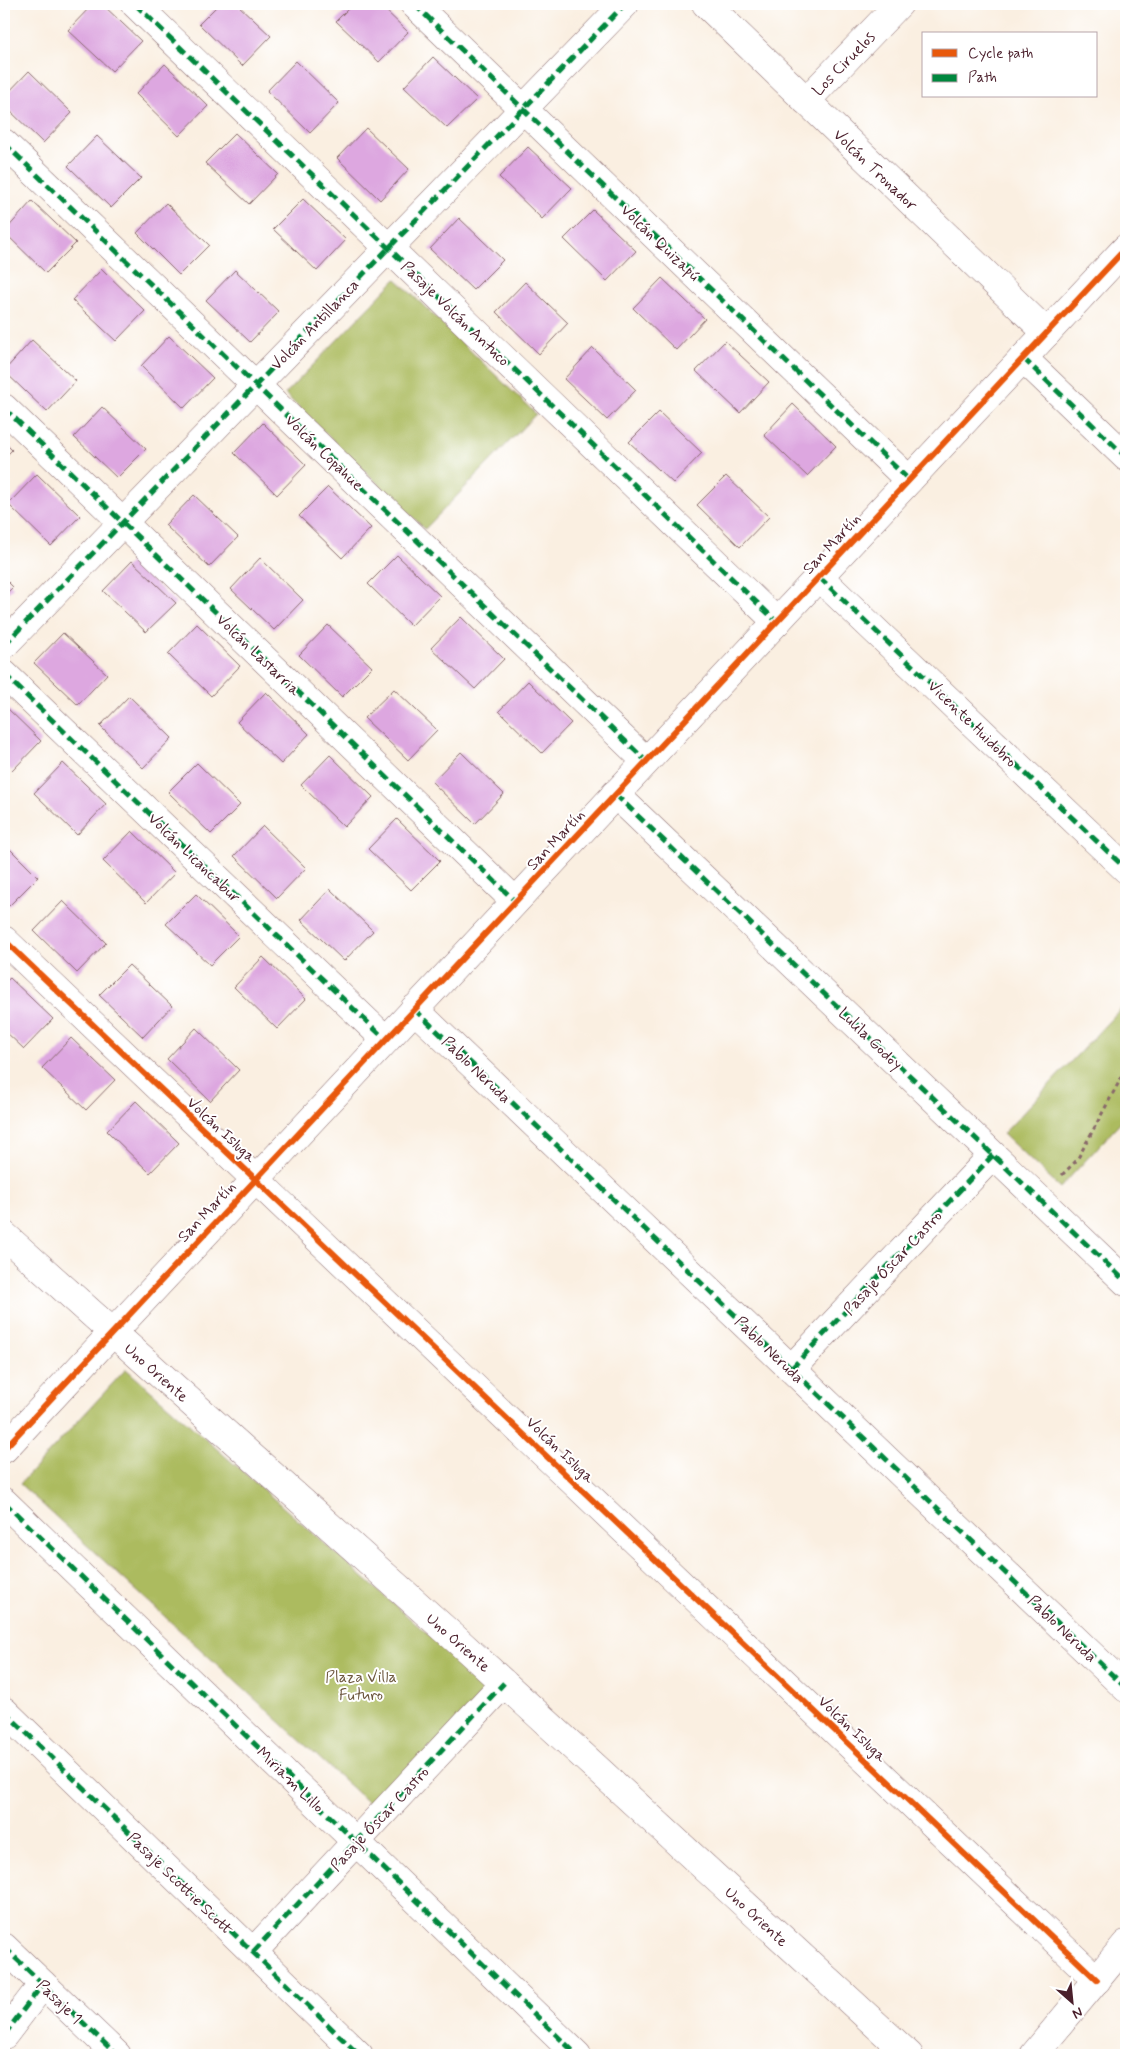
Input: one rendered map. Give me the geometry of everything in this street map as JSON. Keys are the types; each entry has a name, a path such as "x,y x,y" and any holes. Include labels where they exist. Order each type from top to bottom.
{"street":[{"name":"Pasaje Volcán Antuco","path":"135,4 777,622"},
{"name":"Volcán Quizapú","path":"414,4 909,480"},
{"name":"Volcán Antillanca","path":"4,645 624,4"},
{"name":"Volcán Tronador","path":"706,4 1047,333"},
{"name":"Los Ciruelos","path":"806,101 899,4"},
{"name":"Volcán Copahue","path":"4,143 646,761"},
{"name":"San Martín","path":"4,1449 1126,248"},
{"path":"1023,358 1126,457"},
{"name":"Volcán Lastarria","path":"4,408 515,901"},
{"name":"Vicente Huidobro","path":"819,577 1126,869"},
{"name":"Volcán Licancabur","path":"4,674 386,1040"},
{"name":"Lulila Godoy","path":"615,794 1126,1282"},
{"name":"Volcán Isluga","path":"4,940 1097,1980"},
{"name":"Pablo Neruda","path":"414,1010 1126,1688"},
{"name":"Pasaje Óscar Castro","path":"791,1369 993,1155"},
{"name":"Uno Oriente","path":"4,1235 504,1684 909,2055"},
{"name":"Miriam Lillo","path":"4,1502 577,2055"},
{"name":"Pasaje Óscar Castro","path":"253,1952 504,1684"},
{"name":"Pasaje Scottie Scott","path":"4,1711 359,2055"},
{"path":"1034,2055 1126,1944"},
{"name":"Pasaje 1","path":"4,1947 117,2055"},
{"path":"4,2035 43,1984"}],"path":[{"path":"1040,1199 1076,1160 1126,1069"}],"green space":[{"path":"396,279 536,414 425,529 285,394"},
{"path":"1126,1003 1126,1117 1060,1188 1003,1134"},
{"name":"Plaza Villa Futuro","path":"126,1369 489,1688 376,1810 20,1484"}],"building":[{"path":"93,4 102,4 141,41 112,71 68,30"},
{"path":"219,4 237,4 271,36 242,66 199,24"},
{"path":"353,4 379,4 408,32 379,62 336,21"},
{"path":"433,57 477,99 447,128 404,87"},
{"path":"296,61 339,103 310,133 267,91"},
{"path":"165,64 208,106 179,136 136,94"},
{"path":"29,71 72,113 43,143 4,105 4,97"},
{"path":"366,128 409,169 380,200 337,158"},
{"path":"235,133 278,174 249,204 205,163"},
{"path":"97,136 141,178 111,208 68,166"},
{"path":"528,147 572,188 542,219 499,177"},
{"path":"303,199 346,240 317,271 273,229"},
{"path":"32,201 76,243 46,273 4,232"},
{"path":"166,203 209,245 179,275 137,233"},
{"path":"593,210 636,251 607,281 564,239"},
{"path":"459,218 503,260 473,290 430,249"},
{"path":"102,269 145,311 116,341 72,300"},
{"path":"235,270 279,312 250,342 206,300"},
{"path":"662,278 705,319 676,350 633,308"},
{"path":"525,282 568,323 539,354 496,312"},
{"path":"169,336 213,378 184,408 141,366"},
{"path":"32,340 76,381 47,412 4,371"},
{"path":"725,341 769,382 740,413 696,371"},
{"path":"593,348 636,390 607,420 564,379"},
{"path":"793,404 836,446 807,476 764,435"},
{"path":"102,407 146,449 117,478 74,437"},
{"path":"659,412 702,453 673,483 629,442"},
{"path":"263,423 306,465 277,495 234,453"},
{"path":"4,442 12,450 4,458"},
{"path":"37,474 80,516 51,546 8,504"},
{"path":"726,476 769,517 740,547 697,505"},
{"path":"328,487 371,528 342,558 299,516"},
{"path":"194,495 238,537 209,567 165,525"},
{"path":"397,555 440,596 411,626 368,584"},
{"path":"260,558 303,600 274,630 231,589"},
{"path":"132,561 176,603 146,632 103,591"},
{"path":"4,578 13,587 4,596"},
{"path":"461,617 504,659 475,689 431,648"},
{"path":"197,624 240,666 211,696 168,654"},
{"path":"328,625 372,667 342,697 299,655"},
{"path":"63,633 107,674 78,705 34,663"},
{"path":"528,681 571,723 542,753 499,711"},
{"path":"394,689 437,730 408,760 364,718"},
{"path":"266,692 309,734 281,764 237,722"},
{"path":"129,696 172,738 143,768 100,726"},
{"path":"4,705 41,741 12,771 4,763"},
{"path":"461,752 504,794 475,824 432,782"},
{"path":"330,755 373,797 344,827 301,785"},
{"path":"63,763 106,804 77,835 34,793"},
{"path":"197,763 240,805 211,834 168,792"},
{"path":"397,819 440,861 411,890 368,849"},
{"path":"263,826 306,868 277,898 234,856"},
{"path":"132,831 175,873 146,903 103,861"},
{"path":"4,843 38,877 9,906 4,901"},
{"path":"330,889 373,931 344,961 301,920"},
{"path":"196,894 239,936 210,965 166,924"},
{"path":"63,901 106,943 77,973 34,931"},
{"path":"263,957 306,999 277,1029 234,987"},
{"path":"129,965 172,1006 143,1037 99,995"},
{"path":"10,978 53,1019 24,1049 4,1030 4,983"},
{"path":"196,1028 239,1070 210,1101 167,1059"},
{"path":"71,1038 115,1080 86,1110 42,1068"},
{"path":"136,1101 179,1143 150,1173 107,1131"}],"marked path":[{"path":"135,4 777,622"},
{"path":"414,4 909,480"},
{"path":"4,645 625,4"},
{"path":"4,143 646,761"},
{"path":"1023,358 1126,457"},
{"path":"4,408 515,901"},
{"path":"819,577 1126,869"},
{"path":"4,674 386,1040"},
{"path":"615,794 1126,1282"},
{"path":"414,1009 1126,1688"},
{"path":"791,1369 993,1155"},
{"path":"4,1502 577,2055"},
{"path":"253,1952 504,1683"},
{"path":"4,1711 359,2055"},
{"path":"4,1947 117,2055"},
{"path":"4,2035 43,1984"}],"cycle path":[{"path":"4,1449 1126,248"},
{"path":"4,940 1097,1980"}]}
